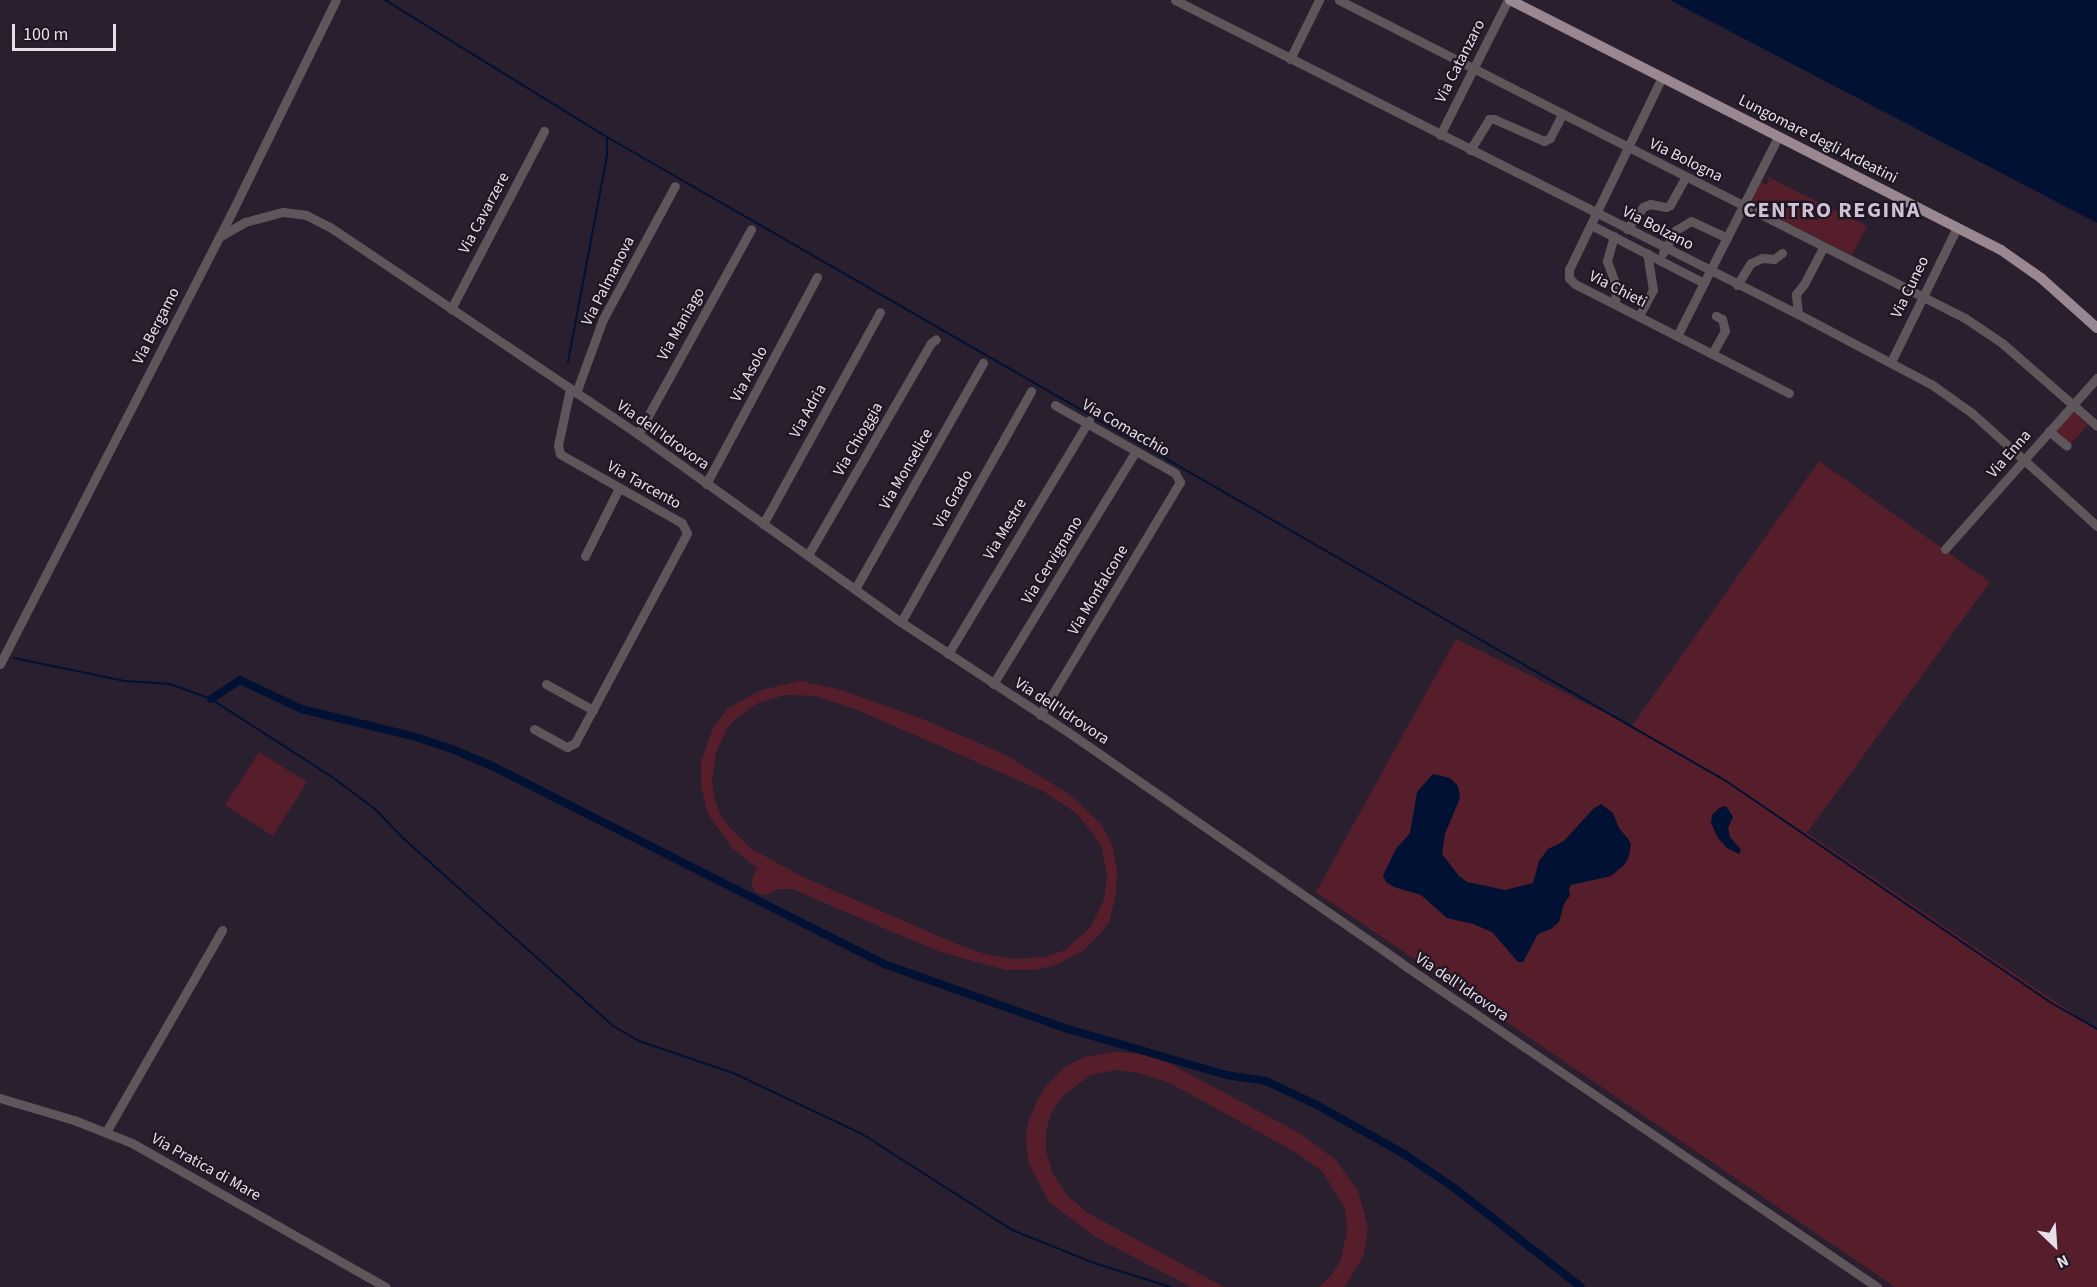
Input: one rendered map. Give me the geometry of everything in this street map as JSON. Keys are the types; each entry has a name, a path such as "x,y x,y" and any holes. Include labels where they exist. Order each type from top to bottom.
{"main road":[{"name":"Lungomare degli Ardeatini","path":"1509,0 1957,227 2023,264 2097,328"}],"street":[{"name":"Via Bergamo","path":"0,664 219,237 336,0"},
{"name":"Via Bolzano","path":"1175,0 1891,362 1956,401 2097,526"},
{"path":"1194,10 1199,0"},
{"path":"1290,59 1319,0"},
{"name":"Via Bologna","path":"1339,0 1744,205 1823,248 1923,294 1990,335 2097,426"},
{"name":"Via Catanzaro","path":"1440,135 1509,0"},
{"name":"Via Chieti","path":"1662,77 1569,269 1569,278 1575,284 1789,393"},
{"path":"1470,150 1489,119 1544,141 1550,138 1562,114"},
{"name":"Via Cavarzere","path":"451,309 544,131"},
{"path":"1677,336 1779,137"},
{"path":"1627,229 1635,214 1646,206 1670,204 1686,176"},
{"name":"Via Palmanova","path":"573,391 603,319 675,186"},
{"name":"Via dell'Idrovora","path":"219,237 241,224 283,212 306,215 330,227 638,434 901,622 1068,732 1401,963 1877,1287"},
{"path":"1659,260 1676,230 1691,221 1727,238"},
{"path":"1591,225 1704,283"},
{"name":"Via Cuneo","path":"1891,362 1957,227"},
{"name":"Via Maniago","path":"638,434 751,229"},
{"path":"1614,236 1607,261 1616,286 1615,304"},
{"path":"1798,314 1796,294 1804,284 1823,248"},
{"path":"1737,285 1751,263 1759,259 1774,259 1782,253"},
{"path":"1639,316 1653,290 1647,254"},
{"name":"Via Asolo","path":"706,484 817,278"},
{"name":"Via Adria","path":"763,524 880,312"},
{"path":"1712,354 1725,331 1722,319 1716,316"},
{"name":"Via Chioggia","path":"808,555 931,343 936,339"},
{"name":"Via Monselice","path":"855,589 983,363"},
{"name":"Via Enna","path":"1945,549 2097,378"},
{"name":"Via Tarcento","path":"534,729 571,747 687,533 682,523 559,452 573,391"},
{"name":"Via Grado","path":"901,622 1030,391"},
{"name":"Via Comacchio","path":"1055,405 1088,422 1180,479"},
{"name":"Via Mestre","path":"948,654 1088,422"},
{"path":"2049,431 2067,447"},
{"name":"Via Cervignano","path":"993,684 1136,451"},
{"name":"Via Monfalcone","path":"1040,715 1179,486 1180,479"},
{"path":"585,556 619,488"},
{"path":"546,684 593,710"},
{"path":"106,1132 222,930"},
{"name":"Via Pratica di Mare","path":"0,1098 106,1132 146,1150 386,1287"}],"shaded area":[{"path":"1766,176 1867,226 1852,255 1750,204 1761,182 1767,185 1769,180"},
{"path":"2075,413 2088,425 2069,446 2054,432 2071,414"},
{"path":"1819,461 1990,582 1807,833 2097,1030 2097,1287 1895,1287 1316,892 1456,639 1632,726"},
{"path":"801,681 838,689 925,720 1006,755 1069,794 1102,825 1113,848 1117,871 1116,894 1109,922 1083,951 1056,965 1033,970 1006,970 940,952 792,889 778,889 765,895 755,892 751,882 757,868 732,848 708,814 701,785 701,761 713,728 727,709 761,690","holes":["785,695 815,696 855,709 1043,791 1076,813 1095,836 1102,849 1107,875 1104,900 1090,928 1065,950 1045,957 1015,959 988,955 959,945 803,877 750,848 730,828 720,813 714,797 712,782 716,753 727,728 758,703"]},
{"path":"259,752 307,782 273,836 225,805"},
{"path":"1115,1052 1142,1054 1169,1063 1301,1134 1336,1160 1358,1191 1368,1227 1364,1254 1345,1287 1318,1287 1330,1277 1340,1262 1347,1231 1345,1208 1322,1171 1295,1152 1170,1083 1139,1073 1115,1070 1090,1075 1063,1096 1051,1113 1046,1132 1046,1151 1053,1174 1067,1195 1088,1213 1224,1287 1191,1287 1097,1238 1049,1202 1028,1162 1026,1136 1036,1103 1045,1087 1065,1067 1084,1057"}],"water":[{"path":"1670,0 2097,0 2097,223"},
{"path":"1433,774 1450,778 1458,786 1460,798 1445,834 1442,854 1459,876 1467,882 1505,890 1533,883 1539,861 1548,849 1564,841 1593,809 1601,804 1613,813 1619,828 1629,840 1631,845 1628,859 1611,876 1571,885 1570,895 1564,904 1559,922 1551,929 1538,934 1523,962 1518,962 1492,932 1473,924 1447,918 1421,895 1394,887 1386,882 1383,875 1396,849 1410,833 1417,792"},
{"path":"1726,806 1733,817 1728,828 1730,837 1741,850 1739,854 1727,848 1718,838 1711,823 1712,815 1719,808"}],"waterway":[{"path":"385,0 607,137 1726,781 2048,1001 2097,1029"},
{"path":"568,362 607,155 607,137"},
{"path":"14,658 125,681 170,684 211,699 332,777 375,809 404,839 613,1026 639,1041 733,1073 862,1134 1012,1230 1094,1263 1170,1287"},
{"path":"211,699 240,680 301,709 413,736 452,749 488,764 884,964 1068,1029 1226,1075 1266,1081 1317,1105 1404,1154 1453,1187 1581,1287"}],"district":[{"name":"CENTRO REGINA","path":"1832,211"}]}
